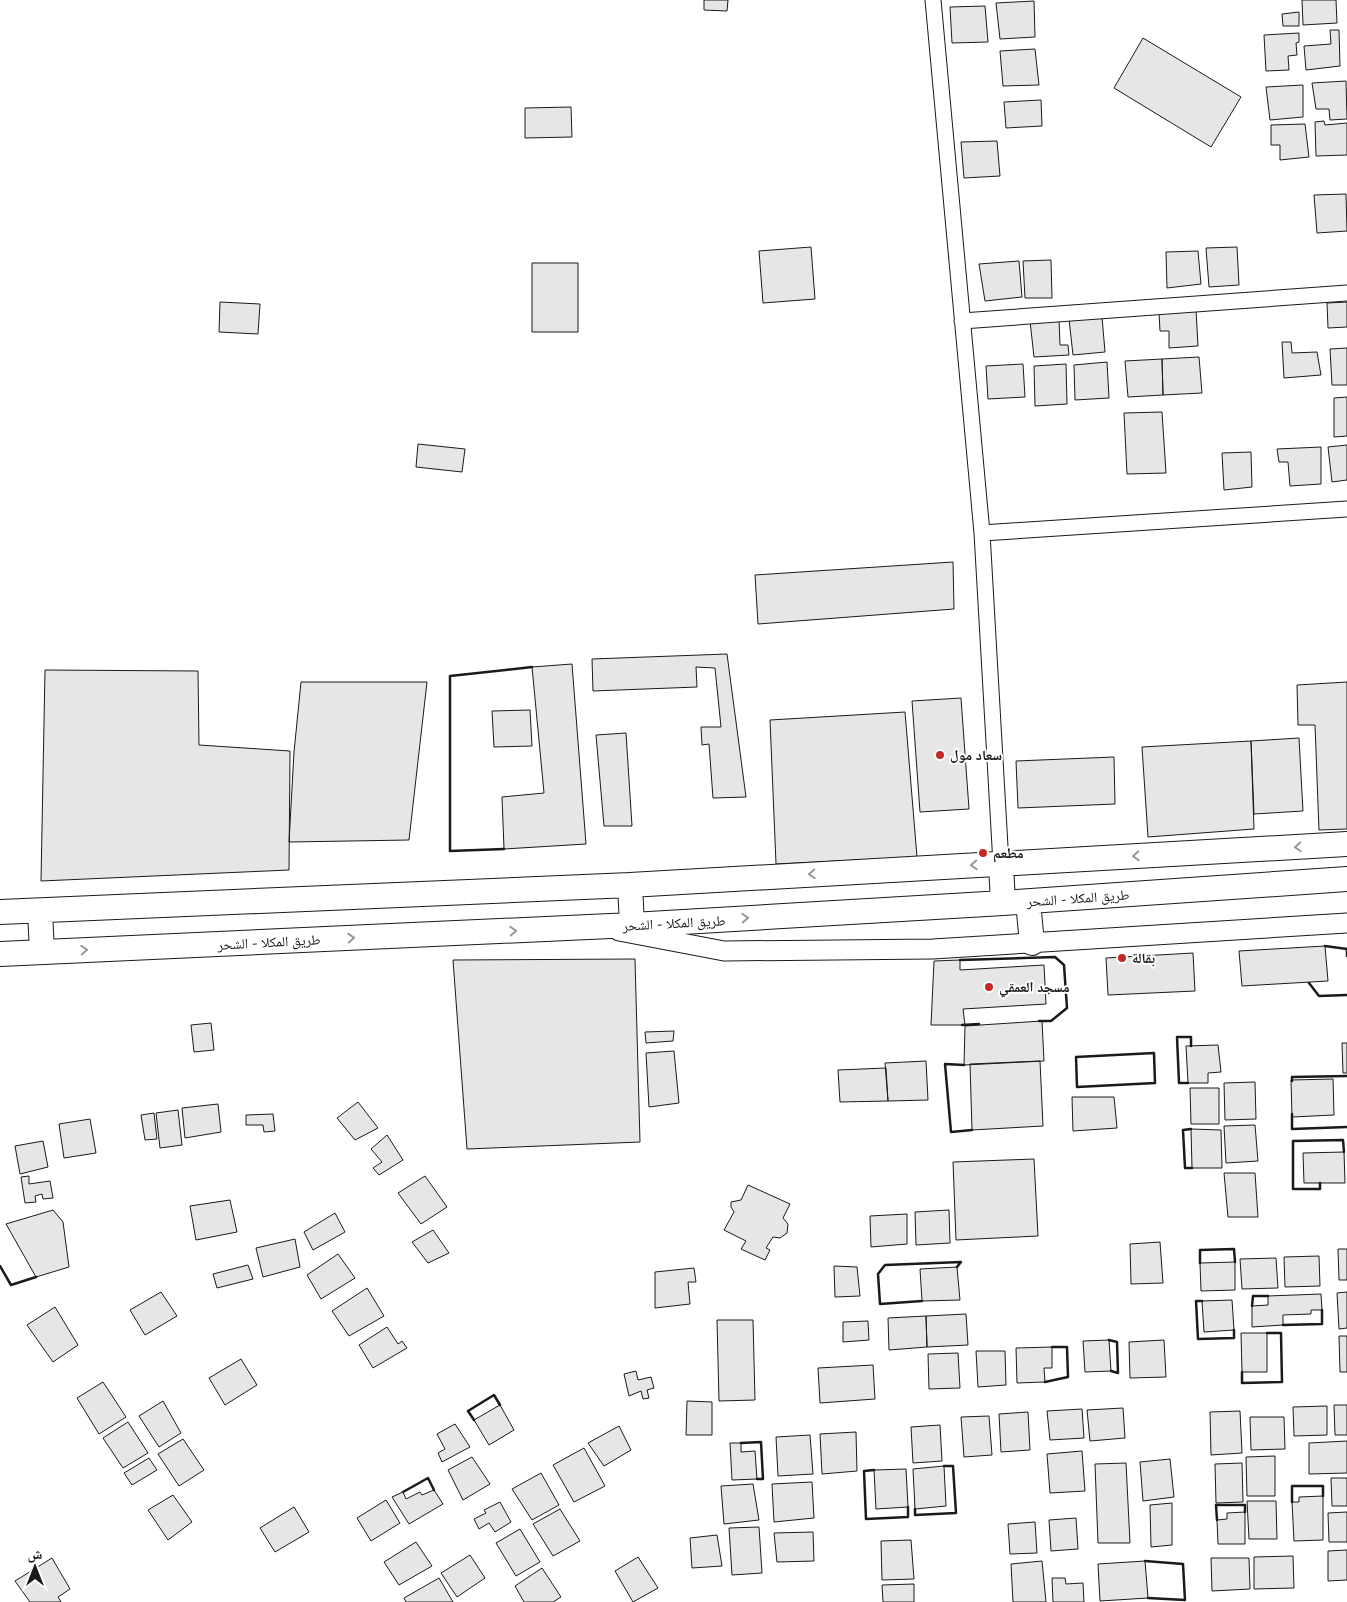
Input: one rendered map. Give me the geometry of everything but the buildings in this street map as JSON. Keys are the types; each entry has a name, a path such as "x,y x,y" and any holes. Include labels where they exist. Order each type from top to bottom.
{"highway":[{"path":"0,912 630,885 1347,844"},
{"path":"1001,864 1003,903"},
{"name":"طريق المكلا - الشحر","path":"0,954 632,925 1028,902 1347,879"},
{"path":"630,885 632,925"},
{"path":"1028,902 1032,943"},
{"path":"40,911 42,952"}],"street":[{"path":"933,0 982,533 1001,864"},
{"path":"962,321 1347,293"},
{"path":"982,533 1347,509"},
{"path":"595,927 724,951 932,949 1347,923"}],"wall":[{"path":"504,849 450,851 450,676 532,667"},
{"path":"1325,946 1347,949 1347,956"},
{"path":"960,960 1055,957 1064,965 1067,1008 1051,1021 1039,1021"},
{"path":"1309,983 1319,996 1347,995"},
{"path":"962,1025 979,1024"},
{"path":"1188,1083 1179,1083 1177,1037 1191,1037 1191,1046"},
{"path":"1154,1053 1155,1083 1077,1087 1076,1057 1154,1053"},
{"path":"964,1065 945,1064 951,1132 972,1130"},
{"path":"1292,1081 1292,1077 1347,1076"},
{"path":"1292,1114 1292,1129 1347,1127"},
{"path":"1191,1129 1183,1130 1185,1168 1192,1168"},
{"path":"1320,1183 1320,1189 1293,1189 1293,1141 1343,1140 1344,1152"},
{"path":"1200,1263 1200,1250 1234,1249 1235,1262"},
{"path":"922,1301 880,1304 878,1274 885,1265 961,1262 957,1267"},
{"path":"0,1266 11,1285 36,1277"},
{"path":"1252,1306 1253,1296 1268,1296"},
{"path":"1202,1301 1196,1301 1198,1339 1234,1338 1234,1330"},
{"path":"1283,1325 1322,1324 1322,1310"},
{"path":"1242,1372 1242,1383 1282,1382 1281,1333 1267,1333"},
{"path":"1109,1340 1117,1342 1118,1373 1111,1371"},
{"path":"1045,1382 1068,1377 1067,1347 1052,1347"},
{"path":"474,1420 468,1411 494,1395 500,1405"},
{"path":"741,1443 761,1442 763,1479 757,1479"},
{"path":"915,1509 915,1515 956,1513 953,1466 944,1466"},
{"path":"874,1470 864,1471 866,1519 908,1517 908,1507"},
{"path":"403,1492 428,1478 434,1490"},
{"path":"1292,1502 1292,1486 1323,1486 1323,1496"},
{"path":"1217,1520 1216,1505 1245,1505 1245,1512"},
{"path":"1145,1561 1183,1564 1185,1600 1148,1598"}],"place":[{"name":"سعاد مول","path":"940,755"},
{"name":"مطعم","path":"983,853"},
{"name":"بقالة","path":"1122,958"},
{"name":"مسجد العمقي","path":"989,987"}]}
